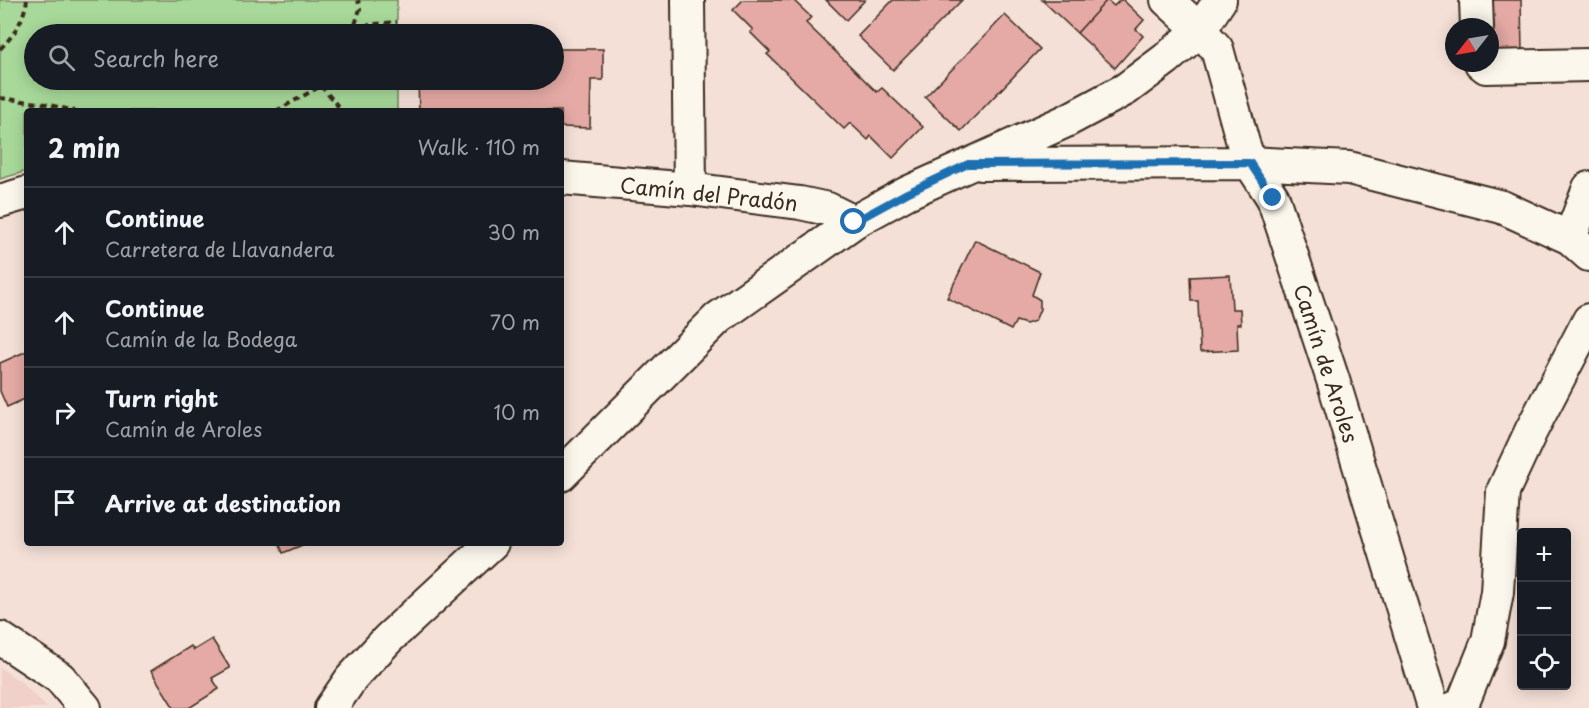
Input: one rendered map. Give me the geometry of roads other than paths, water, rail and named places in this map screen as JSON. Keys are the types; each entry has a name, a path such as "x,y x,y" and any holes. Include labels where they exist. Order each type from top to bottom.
{"street":[{"path":"688,0 690,189"},
{"name":"Camín de Aroles","path":"1167,0 1217,49 1250,163 1273,198 1334,380 1432,708"},
{"path":"564,472 718,318 854,222 907,193 1066,121 1126,89 1200,30 1220,0"},
{"path":"1476,0 1477,18"},
{"path":"1499,67 1589,65"},
{"path":"968,164 1250,163 1349,168 1502,207 1579,246 1589,188"},
{"name":"Camín del Pradón","path":"564,178 690,189 800,203 828,209 854,222"},
{"path":"0,201 24,194"},
{"path":"1454,708 1462,705 1488,641 1497,592 1503,491 1531,431 1589,320"},
{"path":"331,708 351,679 388,639 489,546"},
{"path":"0,638 60,678 85,708"}]}
